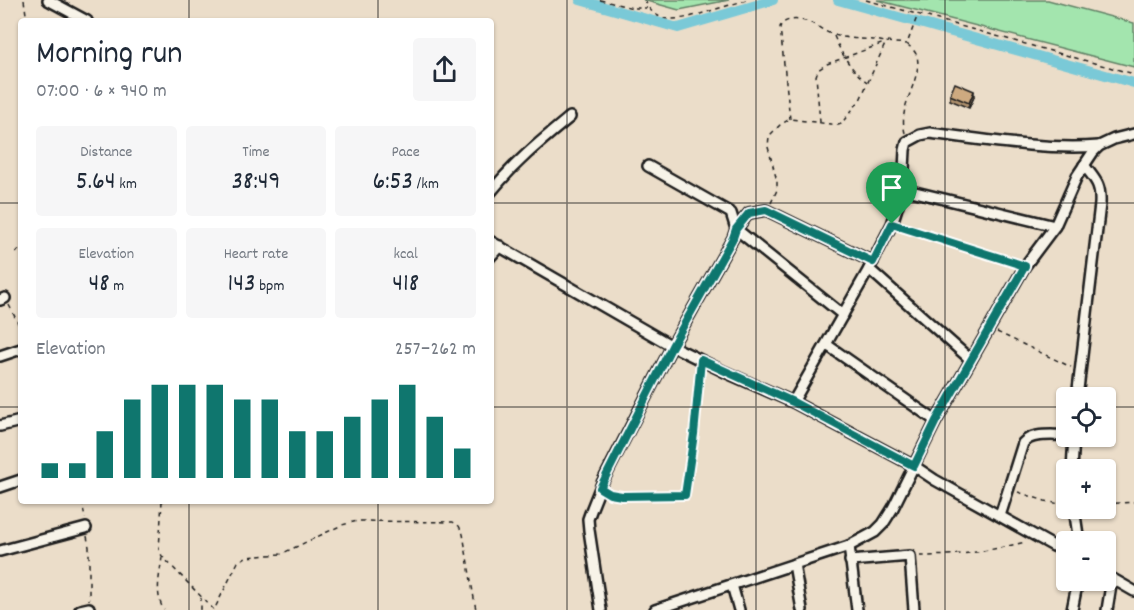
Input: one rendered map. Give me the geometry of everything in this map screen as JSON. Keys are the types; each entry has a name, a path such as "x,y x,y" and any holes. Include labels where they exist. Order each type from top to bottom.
{"street":[{"path":"48,0 81,18"},
{"path":"494,188 524,156 570,117"},
{"path":"793,402 871,266 892,224 903,189 907,142 930,133 1019,144 1075,148 1099,146"},
{"path":"655,610 849,546 876,532 893,508 936,421 1025,266 1055,226 1084,165 1099,146 1134,134"},
{"path":"1078,387 1100,204 1098,183 1084,165"},
{"path":"648,166 730,213 736,229 843,315"},
{"path":"903,189 1055,226"},
{"path":"601,610 589,530 588,519 591,508 672,346 736,229 749,213 766,210 871,266 971,360"},
{"path":"494,243 672,346 793,402 914,466 1056,548"},
{"path":"494,253 500,246"},
{"path":"827,345 936,421"},
{"path":"0,356 18,350"},
{"path":"0,426 18,422"},
{"path":"1000,516 1023,443 1032,436 1056,435"},
{"path":"0,487 18,481"},
{"path":"0,551 86,528"},
{"path":"849,546 857,610"},
{"path":"850,561 910,556 914,610"},
{"path":"794,564 802,610"},
{"path":"1116,581 1134,591"},
{"path":"732,585 739,610"},
{"path":"1072,610 1076,591"},
{"path":"1107,610 1108,591"}],"path":[{"path":"24,0 27,18"},
{"path":"600,0 633,8 648,8"},
{"path":"645,0 648,8 654,14 673,20 684,19 746,0"},
{"path":"866,0 1134,74"},
{"path":"907,44 918,14"},
{"path":"790,119 780,27 781,23 793,20 811,23 824,32 834,35 907,44 915,52 918,58 918,69 905,107 904,129 907,142"},
{"path":"834,35 844,57 856,74 868,82"},
{"path":"820,123 816,76 818,70 826,64 886,42"},
{"path":"766,210 777,190 767,142 769,136 790,119 837,125 844,121 860,100 886,42"},
{"path":"892,224 1025,266"},
{"path":"2,299 18,323"},
{"path":"989,329 1080,371"},
{"path":"600,488 610,494 622,496 685,495 701,360"},
{"path":"1008,490 1056,503"},
{"path":"1116,503 1134,502"},
{"path":"82,504 89,547 84,609"},
{"path":"162,504 159,550 162,556 214,610 238,562 246,557 281,554 342,525 357,521 453,522 459,526 464,534 476,610"},
{"path":"910,556 951,556 987,551 1039,539"},
{"path":"162,556 158,593 159,603 164,610"},
{"path":"201,597 201,610"}],"green space":[{"path":"643,0 729,0 679,10"},
{"path":"877,0 1048,0 1134,23 1134,67"}],"building":[{"path":"955,83 974,91 969,103 950,95"}],"waterway":[{"path":"580,0 678,28 773,0"},
{"path":"838,0 1134,83"}],"route":[{"path":"766,210 873,262 892,224 1025,266 936,421 914,466 793,402 701,360 685,495 622,496 610,494 600,488 672,346 736,229 749,213 766,210"}]}
